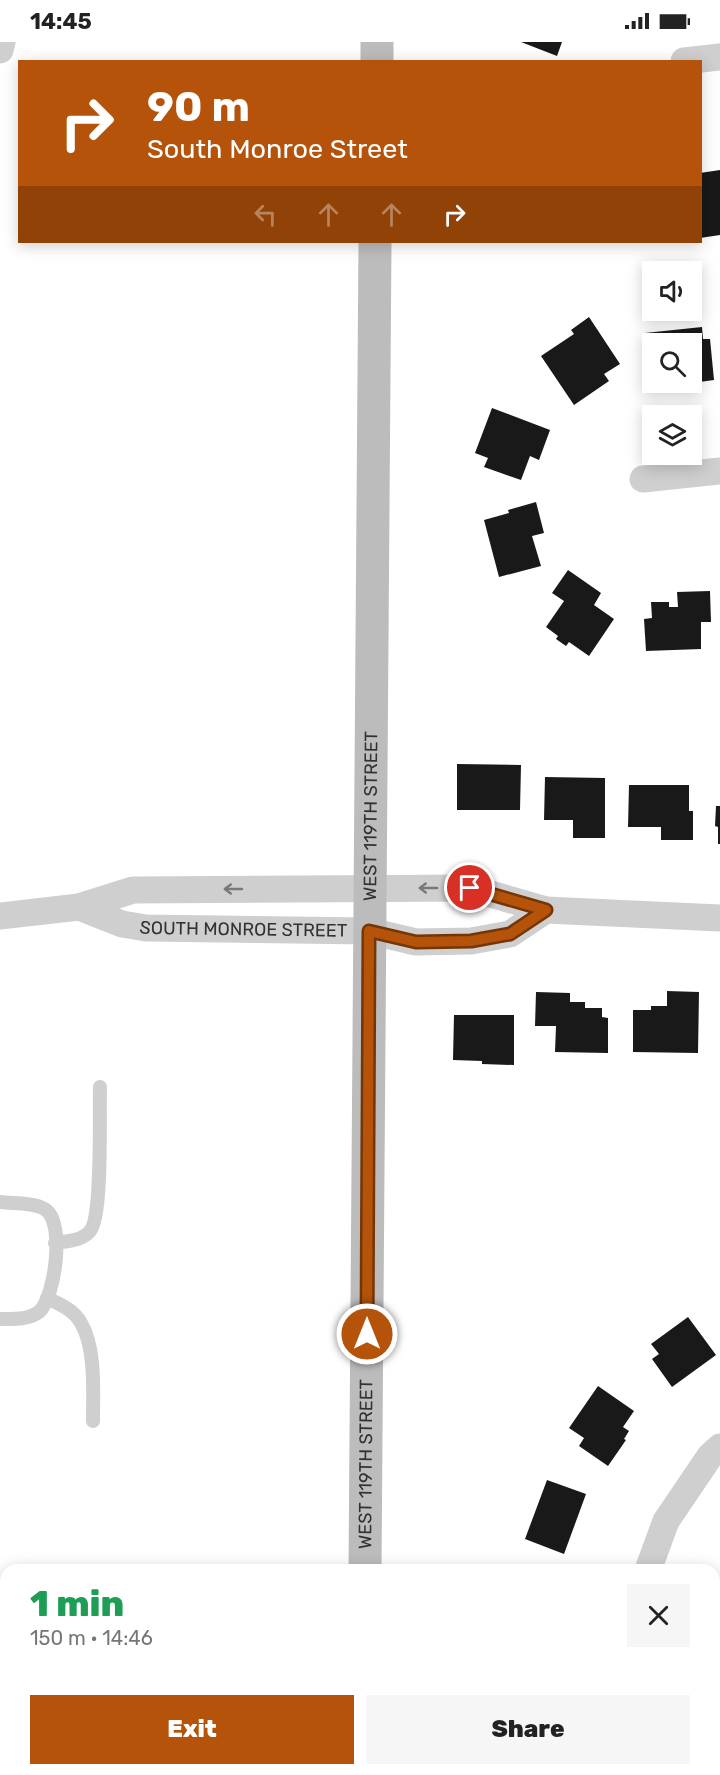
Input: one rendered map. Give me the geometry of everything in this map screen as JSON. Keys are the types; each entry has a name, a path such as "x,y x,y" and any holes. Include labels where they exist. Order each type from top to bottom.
{"main road":[{"path":"377,42 377,60"},
{"name":"WEST 119TH STREET","path":"365,1564 375,243"}],"street":[{"path":"0,50 2,42"},
{"path":"693,60 720,57"},
{"path":"643,479 720,471"},
{"name":"SOUTH MONROE STREET","path":"0,916 79,907 133,890 470,888 546,910 720,918"},
{"name":"SOUTH MONROE STREET","path":"79,907 122,924 146,928 369,931 416,942 471,941 510,934 546,910"},
{"path":"650,1564 666,1521 715,1452"}],"lane":[{"path":"56,1243 82,1238 92,1230 98,1184 100,1087"},
{"path":"0,1202 36,1206 46,1210 51,1216 56,1232 56,1261 51,1288 39,1312 30,1317 0,1319"},
{"path":"47,1298 72,1312 81,1321 85,1330 89,1345 92,1379 93,1421"}],"building":[{"path":"521,42 562,42 557,56"},
{"path":"720,170 720,235 702,238 702,173"},
{"path":"589,317 620,364 604,374 609,381 574,405 541,356 574,334 571,330"},
{"path":"702,327 703,339 710,339 714,380 702,382 702,333 645,333"},
{"path":"492,408 550,430 539,460 530,456 521,480 484,467 488,458 475,453"},
{"path":"536,502 544,533 532,536 541,566 499,577 484,520"},
{"path":"568,570 601,593 594,605 614,619 589,656 569,642 566,646 556,639 558,636 546,627 564,601 552,593"},
{"path":"710,591 711,622 701,622 701,649 646,651 644,619 652,618 651,602 669,602 669,607 678,607 677,592"},
{"path":"457,764 521,765 520,810 457,810"},
{"path":"545,777 605,778 605,838 573,838 573,820 544,820"},
{"path":"629,785 689,785 689,811 693,811 693,840 661,840 661,827 628,827"},
{"path":"716,806 720,806 720,844 718,844 718,827 715,826"},
{"path":"667,991 699,992 698,1053 633,1052 633,1010 651,1010 651,1006 667,1006"},
{"path":"536,992 570,993 570,1002 585,1002 585,1008 602,1008 602,1017 608,1018 608,1053 555,1052 556,1026 535,1026"},
{"path":"454,1015 514,1015 514,1065 453,1060"},
{"path":"688,1317 716,1355 672,1387 652,1359 659,1354 651,1344"},
{"path":"598,1386 634,1411 623,1427 629,1431 624,1439 626,1440 608,1466 579,1446 584,1438 569,1428"},
{"path":"547,1480 586,1494 564,1554 525,1539"}],"route":[{"path":"367,1334 369,931 416,942 471,941 510,934 546,910 470,888"}]}
